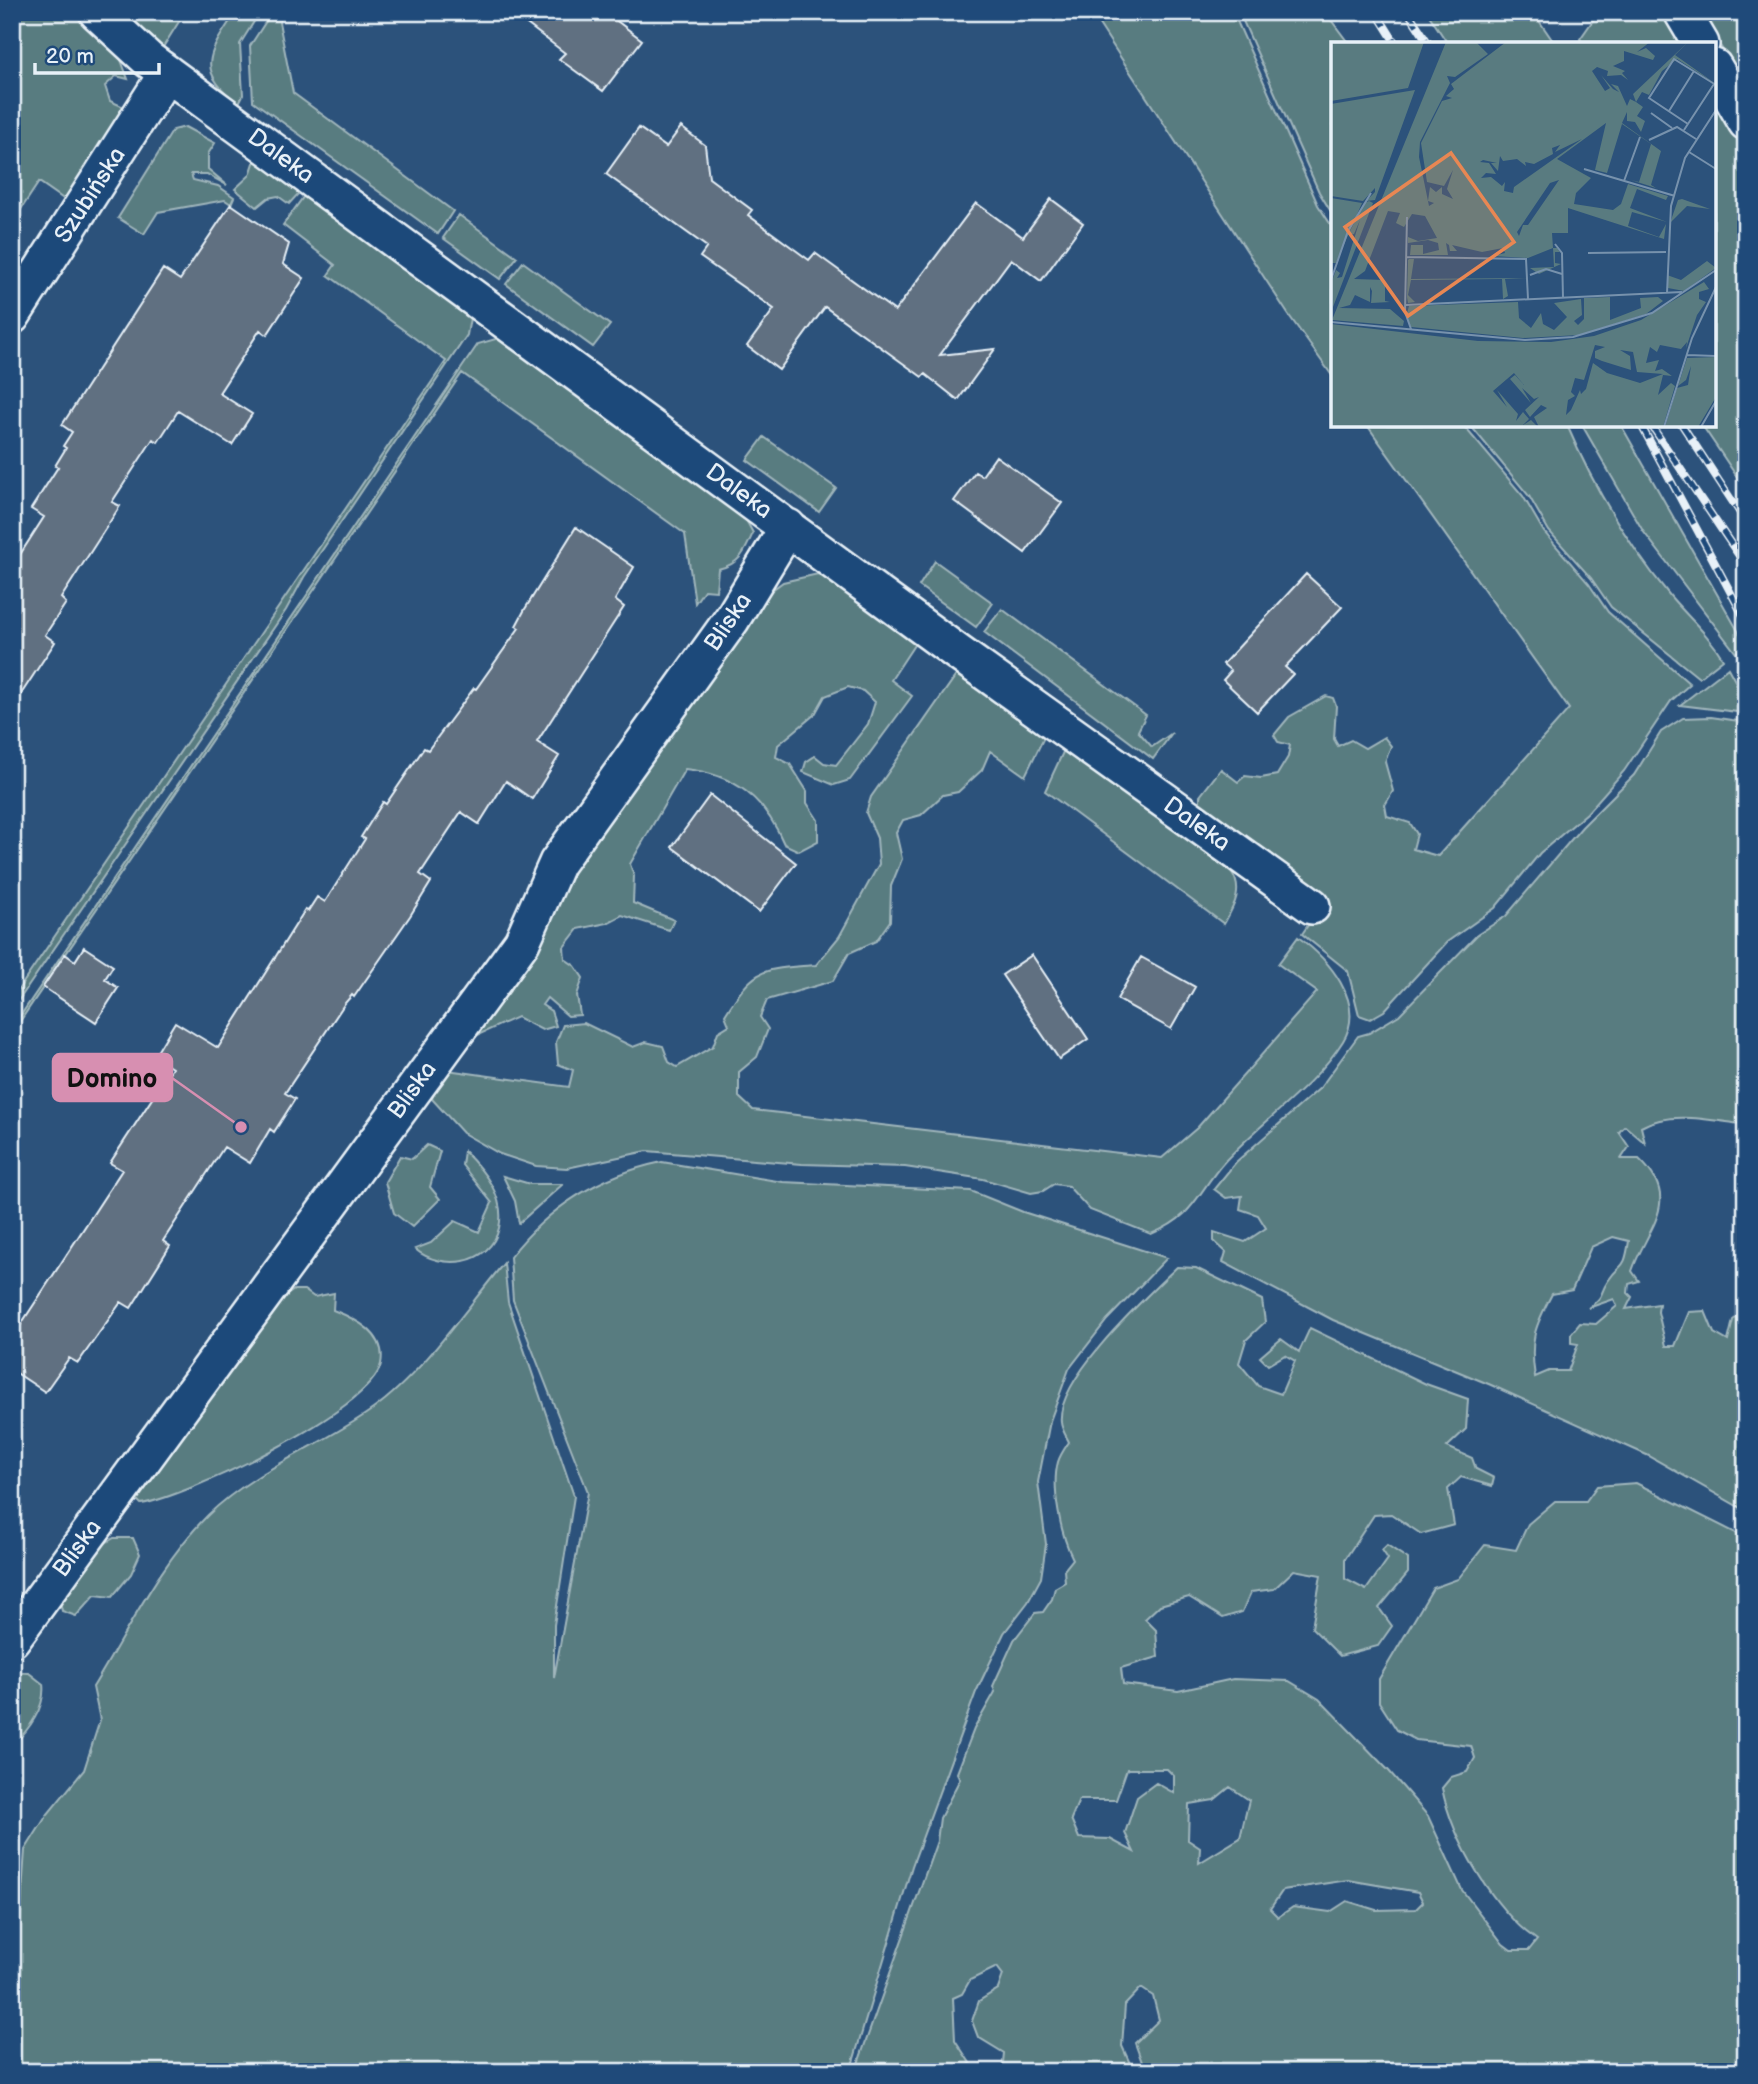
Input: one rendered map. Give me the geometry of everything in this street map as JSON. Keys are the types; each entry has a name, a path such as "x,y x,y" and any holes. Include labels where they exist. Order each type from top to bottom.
{"street":[{"name":"Daleka","path":"97,12 128,43 167,73 1312,906"},
{"path":"1682,12 1700,42"},
{"path":"1716,70 1746,122"},
{"name":"Szubińska","path":"12,316 167,73"},
{"name":"Bliska","path":"12,1639 522,942 557,863 732,619 788,527"}],"green space":[{"path":"12,12 81,12 117,49 128,79 116,76 105,86 110,101 124,107 65,200 39,182 12,223"},
{"path":"117,12 185,12 160,52"},
{"path":"236,12 260,12 240,44 243,95 239,103 215,81 210,60 219,38"},
{"path":"272,12 286,12 279,22 293,93 453,211 438,234 253,101 250,46"},
{"path":"1091,12 1233,12 1318,205 1331,225 1331,374 1288,314"},
{"path":"1239,12 1325,12 1348,42 1331,42 1331,212 1319,192"},
{"path":"1427,12 1533,12 1554,42 1447,42"},
{"path":"1604,12 1661,12 1681,42 1582,42 1580,39 1596,16"},
{"path":"1699,12 1746,12 1746,87"},
{"path":"1716,98 1746,147 1746,490 1703,427 1716,427"},
{"path":"185,127 215,143 208,154 208,169 227,185 207,174 191,174 193,180 218,186 234,197 231,204 225,200 158,212 144,234 118,218 173,130"},
{"path":"255,160 299,193 289,204 278,196 268,198 257,207 235,189 250,175"},
{"path":"304,196 470,318 467,335 304,577 286,610 12,1010 12,999 446,361 328,275 335,265 283,225"},
{"path":"459,215 517,257 500,279 443,238"},
{"path":"523,262 610,325 593,347 506,284"},
{"path":"499,338 746,520 753,533 737,560 718,569 716,591 704,590 695,603 685,534 462,373 12,1033 12,1028 478,344"},
{"path":"1368,427 1465,427 1523,496 1544,532 1589,584 1608,612 1690,684 1671,701 1624,771 1587,813 1540,853 1495,908 1447,942 1384,1011 1370,1019 1359,1015 1348,971 1302,934 1328,896 1200,802 1200,796 1221,769 1238,782 1245,776 1261,778 1277,775 1288,757 1290,745 1278,742 1274,735 1289,717 1326,696 1333,698 1336,706 1334,739 1338,746 1351,740 1365,748 1384,737 1391,746 1385,762 1393,791 1385,805 1387,816 1410,823 1417,834 1413,849 1438,856 1569,709"},
{"path":"1472,427 1568,427 1600,493 1626,536 1671,597 1705,634 1723,659 1699,678 1611,607 1591,578 1549,531 1529,496"},
{"path":"1583,427 1622,427 1746,645 1736,653 1643,531"},
{"path":"764,437 836,488 819,512 747,460"},
{"path":"935,561 993,603 976,627 919,586"},
{"path":"818,574 833,579 916,642 891,680 912,696 850,780 834,785 803,772 806,762 815,756 824,763 836,765 868,724 875,702 863,691 848,687 825,696 815,714 778,745 776,757 790,764 807,791 807,803 818,820 818,841 799,851 784,844 768,814 746,792 719,777 685,769 630,864 634,876 633,903 674,920 669,930 622,915 607,923 578,929 564,947 565,959 575,966 583,978 577,995 580,1015 568,1016 547,998 542,1005 551,1011 556,1026 542,1030 517,1017 471,1038 447,1070 569,1087 573,1070 558,1064 556,1042 563,1025 584,1023 633,1047 646,1042 663,1046 669,1062 677,1067 713,1046 718,1032 729,1025 725,1015 744,987 753,979 771,970 816,965 839,937 879,864 877,838 866,813 871,797 957,674 1045,735 1025,776 990,751 982,770 958,792 943,795 921,815 903,820 896,833 902,859 891,886 890,921 876,941 849,953 833,981 767,1000 760,1017 768,1029 757,1057 739,1072 739,1097 753,1110 1162,1158 1197,1128 1317,992 1278,964 1298,937 1331,969 1347,996 1349,1026 1343,1041 1318,1073 1226,1160 1187,1211 1166,1227 1151,1234 1090,1210 1068,1186 1054,1184 1043,1191 1031,1193 983,1179 905,1167 802,1164 647,1151 567,1168 536,1166 500,1154 463,1133 432,1099 438,1080 571,873 772,590 783,582"},
{"path":"1002,609 1146,715 1138,731 1152,747 1172,733 1153,759 984,632"},
{"path":"1728,668 1746,701 1746,713 1680,705"},
{"path":"1711,717 1746,722 1746,1120 1740,1124 1690,1118 1664,1119 1641,1127 1645,1143 1625,1126 1619,1132 1629,1147 1621,1159 1639,1159 1652,1174 1659,1188 1660,1202 1658,1215 1632,1271 1639,1281 1629,1284 1628,1293 1632,1297 1626,1309 1659,1304 1658,1312 1666,1346 1675,1346 1689,1312 1705,1311 1714,1333 1728,1341 1733,1320 1746,1310 1746,1511 1649,1456 1491,1385 1333,1320 1223,1262 1226,1252 1214,1241 1214,1232 1245,1242 1266,1228 1258,1215 1240,1209 1242,1196 1226,1198 1214,1189 1236,1162 1320,1088 1358,1036 1369,1033 1399,1015 1477,935 1506,916 1582,827 1634,775 1661,732 1683,718","holes":["1613,1237 1629,1241 1624,1262 1608,1281 1600,1298 1588,1308 1614,1299 1617,1306 1596,1324 1580,1323 1571,1334 1571,1343 1578,1344 1568,1371 1549,1371 1535,1377 1533,1343 1541,1315 1552,1294 1572,1290 1591,1247"]},
{"path":"1064,750 1231,871 1237,891 1224,924 1045,791"},
{"path":"427,1145 440,1151 430,1187 440,1199 412,1227 394,1213 385,1182 400,1156 412,1159"},
{"path":"464,1151 492,1185 499,1206 499,1228 494,1241 475,1257 451,1262 438,1260 415,1249 431,1243 455,1221 479,1232 492,1203 462,1165"},
{"path":"662,1162 783,1182 971,1191 1023,1212 1167,1258 1107,1320 1069,1369 1050,1421 1038,1482 1046,1544 1041,1578 1028,1602 1004,1633 976,1692 912,1866 850,2072 12,2072 12,1959 19,1936 25,1850 47,1815 84,1770 100,1720 93,1687 146,1598 191,1534 226,1499 267,1471 353,1423 391,1395 426,1360 504,1263 508,1302 574,1496 554,1625 554,1678 588,1492 513,1300 510,1257 541,1223 577,1196 618,1175"},
{"path":"503,1176 530,1184 563,1184 519,1223 515,1201"},
{"path":"1177,1267 1196,1268 1262,1300 1265,1322 1246,1340 1239,1363 1258,1386 1281,1394 1295,1361 1285,1355 1268,1365 1260,1357 1281,1339 1299,1352 1310,1328 1426,1384 1468,1399 1466,1429 1447,1447 1472,1458 1476,1469 1494,1478 1492,1486 1461,1477 1448,1489 1454,1525 1421,1534 1391,1514 1374,1515 1345,1559 1345,1579 1366,1590 1388,1559 1382,1550 1387,1545 1408,1559 1408,1573 1379,1608 1392,1626 1378,1646 1340,1656 1312,1628 1321,1575 1294,1570 1274,1589 1251,1592 1242,1612 1223,1618 1189,1597 1160,1605 1145,1619 1156,1630 1158,1657 1121,1668 1123,1684 1178,1691 1233,1679 1289,1681 1319,1699 1389,1771 1428,1816 1462,1890 1503,1944 1511,1950 1529,1950 1537,1940 1505,1911 1477,1872 1455,1829 1442,1788 1451,1777 1467,1772 1475,1758 1471,1746 1416,1740 1397,1730 1379,1702 1379,1679 1433,1588 1458,1579 1485,1545 1516,1550 1528,1524 1555,1501 1586,1501 1597,1486 1636,1483 1746,1538 1746,2072 1002,2072 1004,2053 978,2037 972,2021 979,2001 998,1989 1003,1975 997,1967 970,1980 962,1994 953,1998 955,2040 974,2069 1000,2072 855,2072 937,1841 940,1818 960,1779 957,1773 974,1729 995,1692 993,1686 1014,1640 1035,1613 1043,1612 1052,1599 1055,1588 1065,1582 1064,1570 1073,1559 1061,1525 1056,1485 1058,1462 1069,1442 1061,1424 1063,1404 1073,1384 1106,1339","holes":["1127,1769 1167,1769 1174,1776 1174,1793 1156,1783 1137,1797 1125,1833 1134,1852 1110,1839 1079,1838 1071,1819 1079,1800 1116,1800","1230,1787 1249,1800 1240,1838 1199,1863 1200,1848 1188,1840 1189,1804 1214,1800","1348,1880 1418,1892 1423,1902 1416,1909 1376,1910 1347,1901 1330,1912 1293,1907 1278,1917 1270,1909 1283,1890","1141,1988 1153,1996 1159,2020 1135,2043 1143,2065 1132,2068 1122,2046 1125,2005"]},
{"path":"294,1290 304,1290 314,1297 334,1293 333,1310 360,1323 375,1336 382,1353 381,1364 370,1383 346,1405 274,1449 196,1486 141,1504 136,1499 273,1305"},
{"path":"114,1538 133,1538 140,1554 131,1574 112,1597 95,1595 76,1616 62,1611 59,1596 93,1550"},
{"path":"12,1672 29,1673 43,1684 43,1693 35,1718 12,1746"}],"building":[{"path":"511,12 605,12 642,40 603,91 559,59 565,53"},
{"path":"681,127 705,145 709,178 752,210 748,215 809,260 815,253 895,311 976,203 1023,237 1051,199 1083,223 1041,281 1011,259 940,355 995,349 958,400 925,374 922,377 825,307 779,370 747,346 774,309 700,257 707,247 606,174 639,128 666,147"},
{"path":"231,204 289,244 283,264 304,278 267,335 260,330 219,393 252,414 232,445 178,411 158,442 153,439 112,502 120,506 61,598 66,603 45,635 55,642 12,708 12,567 44,517 31,509 58,467 55,466 72,432 62,425 163,269 180,280"},
{"path":"996,456 1062,503 1025,553 954,501 975,472 982,476"},
{"path":"576,527 634,567 615,600 624,607 537,742 559,756 532,799 506,781 479,824 461,812 420,874 431,882 410,916 354,997 352,995 345,1003 285,1093 295,1099 274,1132 270,1129 250,1163 224,1147 163,1241 170,1246 131,1308 121,1302 78,1363 69,1358 45,1392 12,1370 12,1338 122,1170 110,1163 172,1068 154,1057 175,1022 218,1048 305,910 308,911 317,897 325,902 365,839 361,837 383,802 386,804 424,748 428,750 474,688 476,689 519,628 516,626 525,609"},
{"path":"1306,574 1342,607 1285,667 1293,674 1257,712 1223,680 1231,671 1223,664"},
{"path":"710,795 796,863 759,912 672,847"},
{"path":"84,947 113,966 105,979 118,988 96,1022 43,987 65,954 75,961"},
{"path":"1032,955 1088,1039 1059,1059 1002,975"},
{"path":"1141,957 1195,987 1171,1029 1117,999"}],"railway":[{"path":"1376,12 1395,42"},
{"path":"1408,12 1428,42"},
{"path":"1642,427 1746,621"},
{"path":"1652,427 1746,566"},
{"path":"1683,427 1746,522"}],"place":[{"name":"Domino","path":"241,1127"}]}
